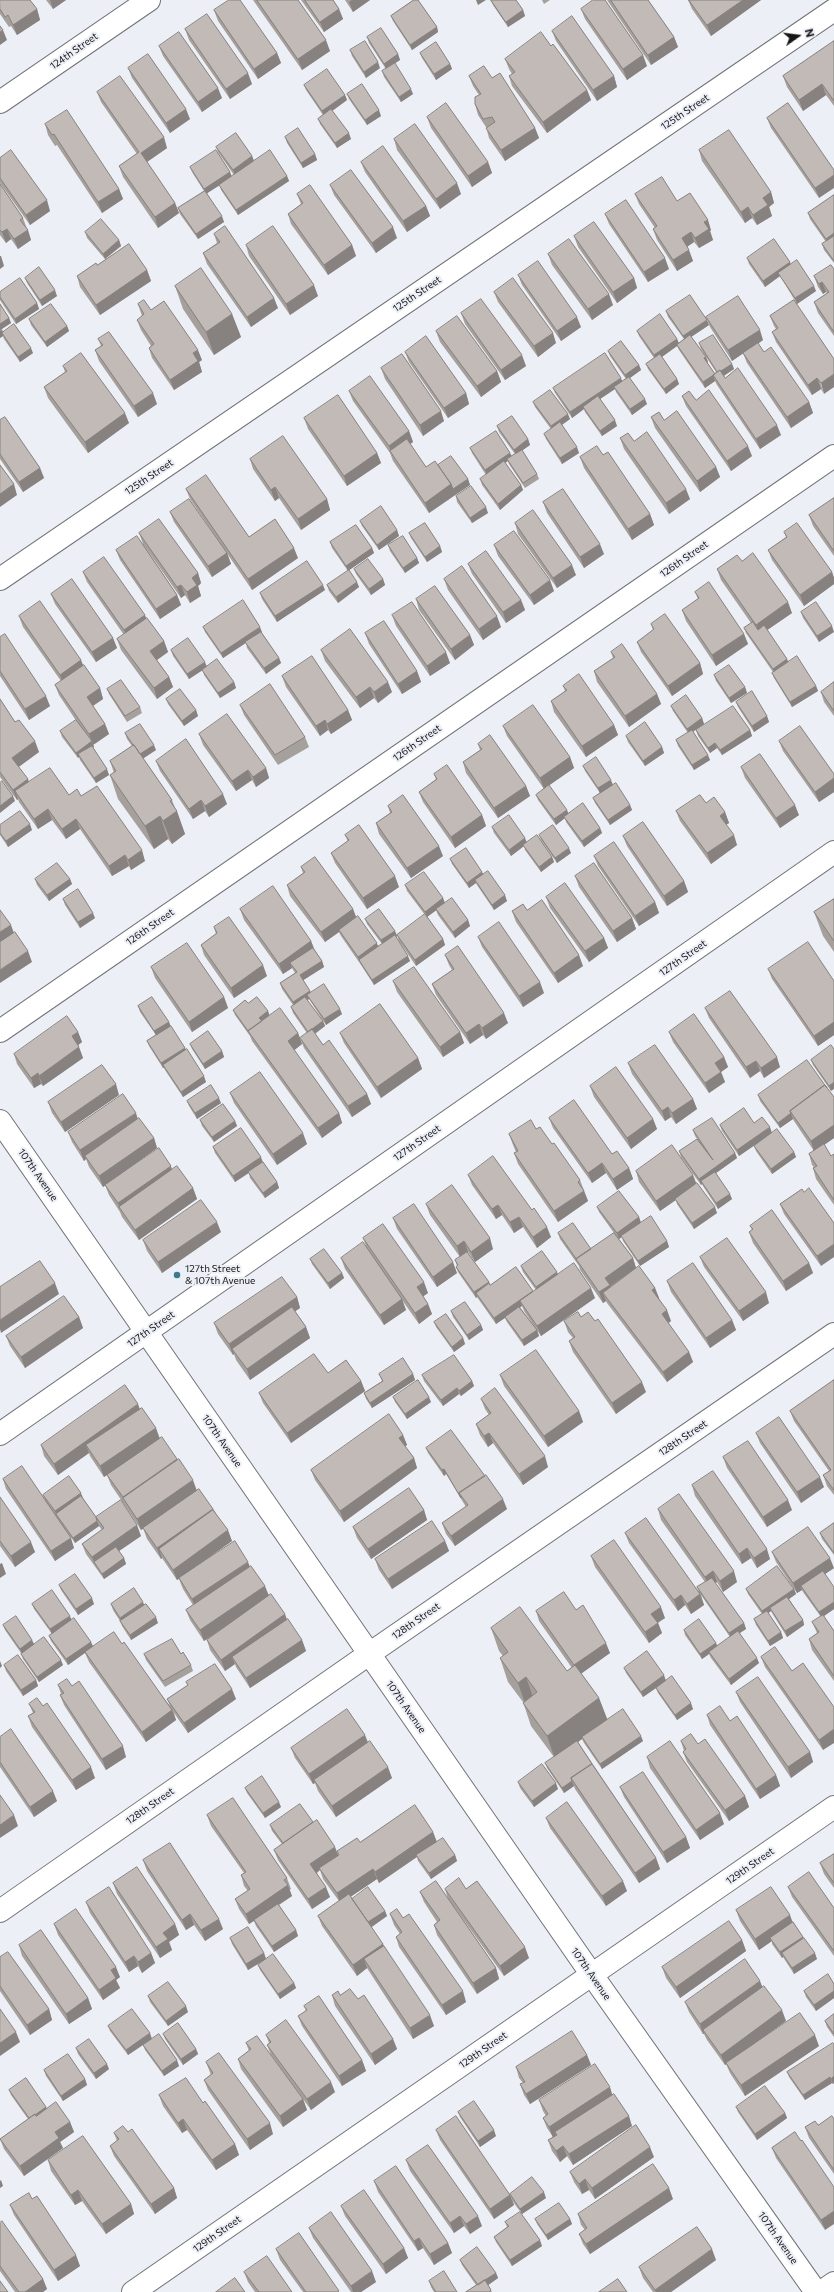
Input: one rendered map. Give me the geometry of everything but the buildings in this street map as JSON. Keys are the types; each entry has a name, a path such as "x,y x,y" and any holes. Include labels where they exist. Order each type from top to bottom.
{"street":[{"name":"124th Street","path":"0,102 148,0"},
{"name":"125th Street","path":"0,579 834,10"},
{"name":"126th Street","path":"0,1031 834,456"},
{"name":"127th Street","path":"0,1434 834,852"},
{"name":"107th Avenue","path":"0,1121 592,1975 816,2292"},
{"name":"128th Street","path":"0,1911 369,1654 834,1334"},
{"name":"129th Street","path":"133,2292 834,1807"},
{"path":"821,2292 834,2283"}],"place":[{"name":"127th Street & 107th Avenue","path":"177,1275"}]}
